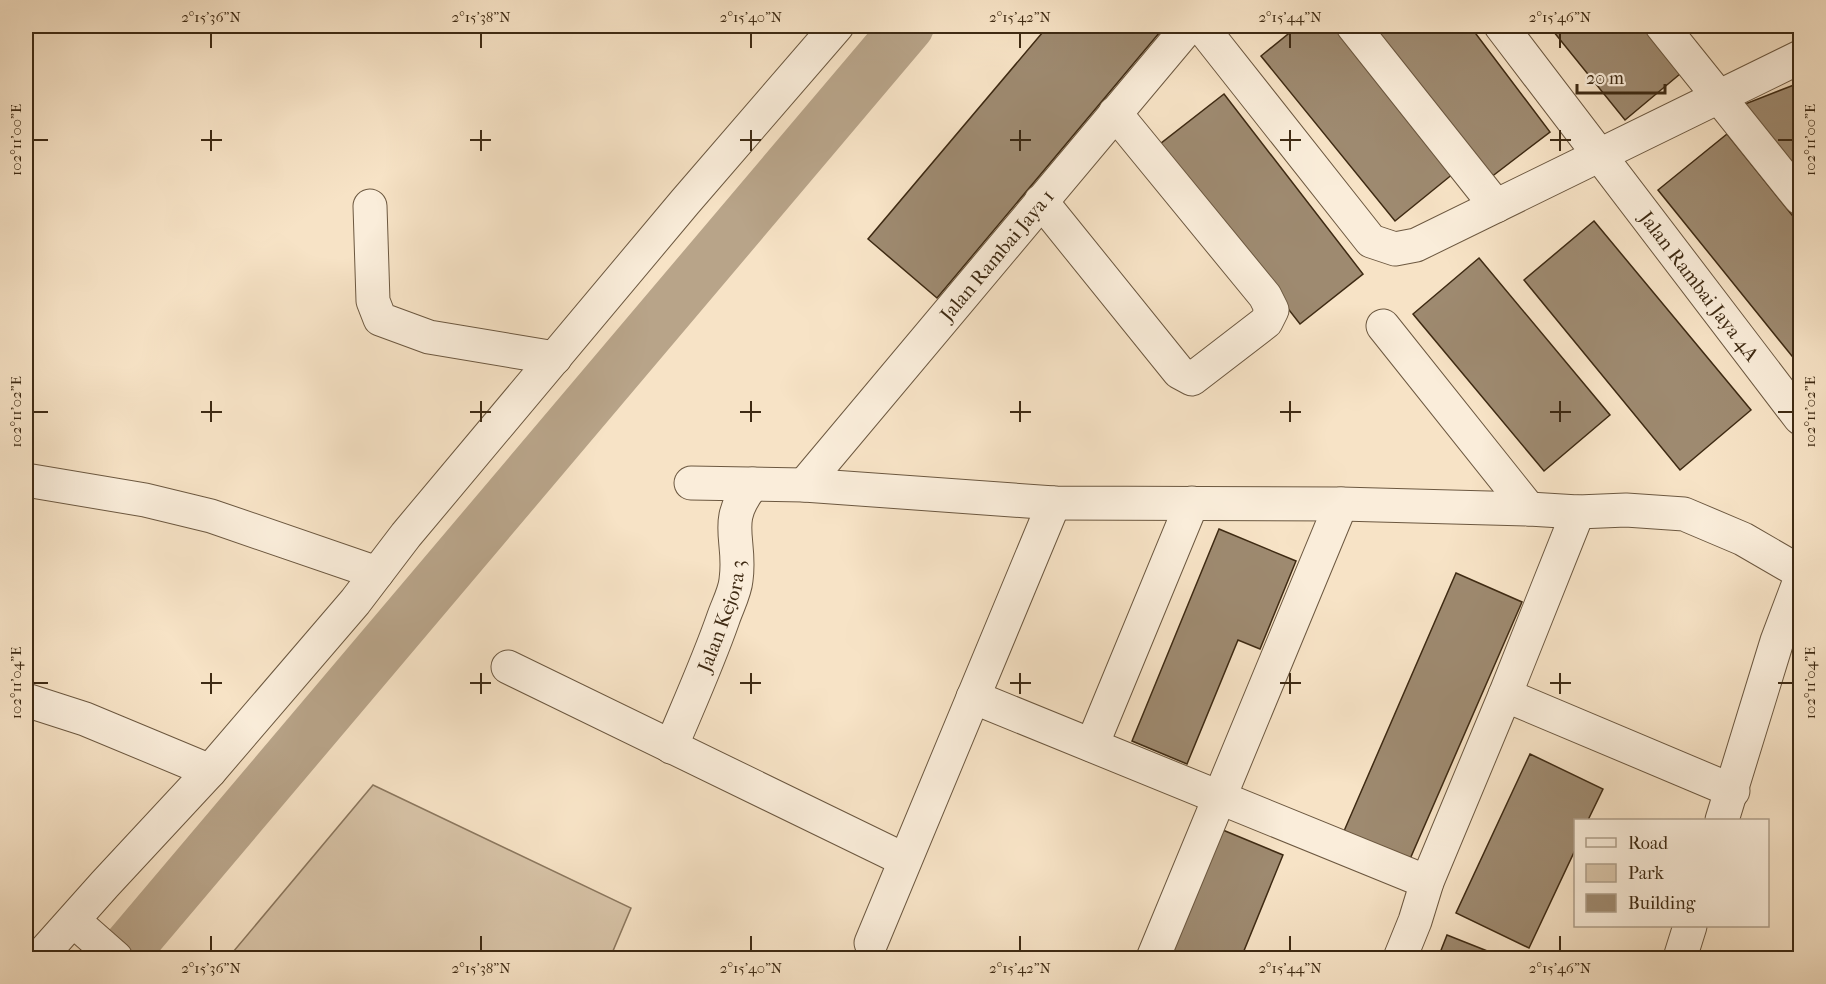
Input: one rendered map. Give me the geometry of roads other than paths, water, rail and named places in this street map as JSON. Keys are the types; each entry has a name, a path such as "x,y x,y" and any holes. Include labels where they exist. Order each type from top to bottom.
{"street":[{"path":"39,958 46,949 83,929 105,884 210,771 355,602 406,535 684,202 837,26"},
{"name":"Jalan Rambai Jaya 1","path":"804,485 1189,26"},
{"path":"1201,26 1371,242 1395,249 1416,245 1800,57"},
{"path":"1353,26 1496,206"},
{"name":"Jalan Rambai Jaya 4A","path":"1501,26 1800,418"},
{"path":"1662,26 1800,198"},
{"path":"1041,201 1179,372 1192,379 1266,322 1272,310 1265,296 1115,113"},
{"path":"370,206 373,301 380,319 429,337 555,358"},
{"path":"1383,326 1529,509"},
{"path":"26,480 145,500 211,516 377,573"},
{"path":"691,483 804,485 1054,503 1341,504 1578,512 1626,510 1683,514 1743,539 1800,572"},
{"name":"Jalan Kejora 3","path":"671,747 714,644 736,580 735,514 745,493 753,484"},
{"path":"871,943 1054,503"},
{"path":"1092,745 1192,503"},
{"path":"1153,958 1341,504"},
{"path":"1400,958 1427,882 1578,512"},
{"path":"1505,695 1727,806 1777,641 1800,580"},
{"path":"508,667 905,860"},
{"path":"972,697 1427,882"},
{"path":"26,700 85,719 210,771"},
{"path":"1680,958 1690,927"},
{"path":"83,929 116,958"}],"waterway":[{"path":"128,948 908,26"}]}
